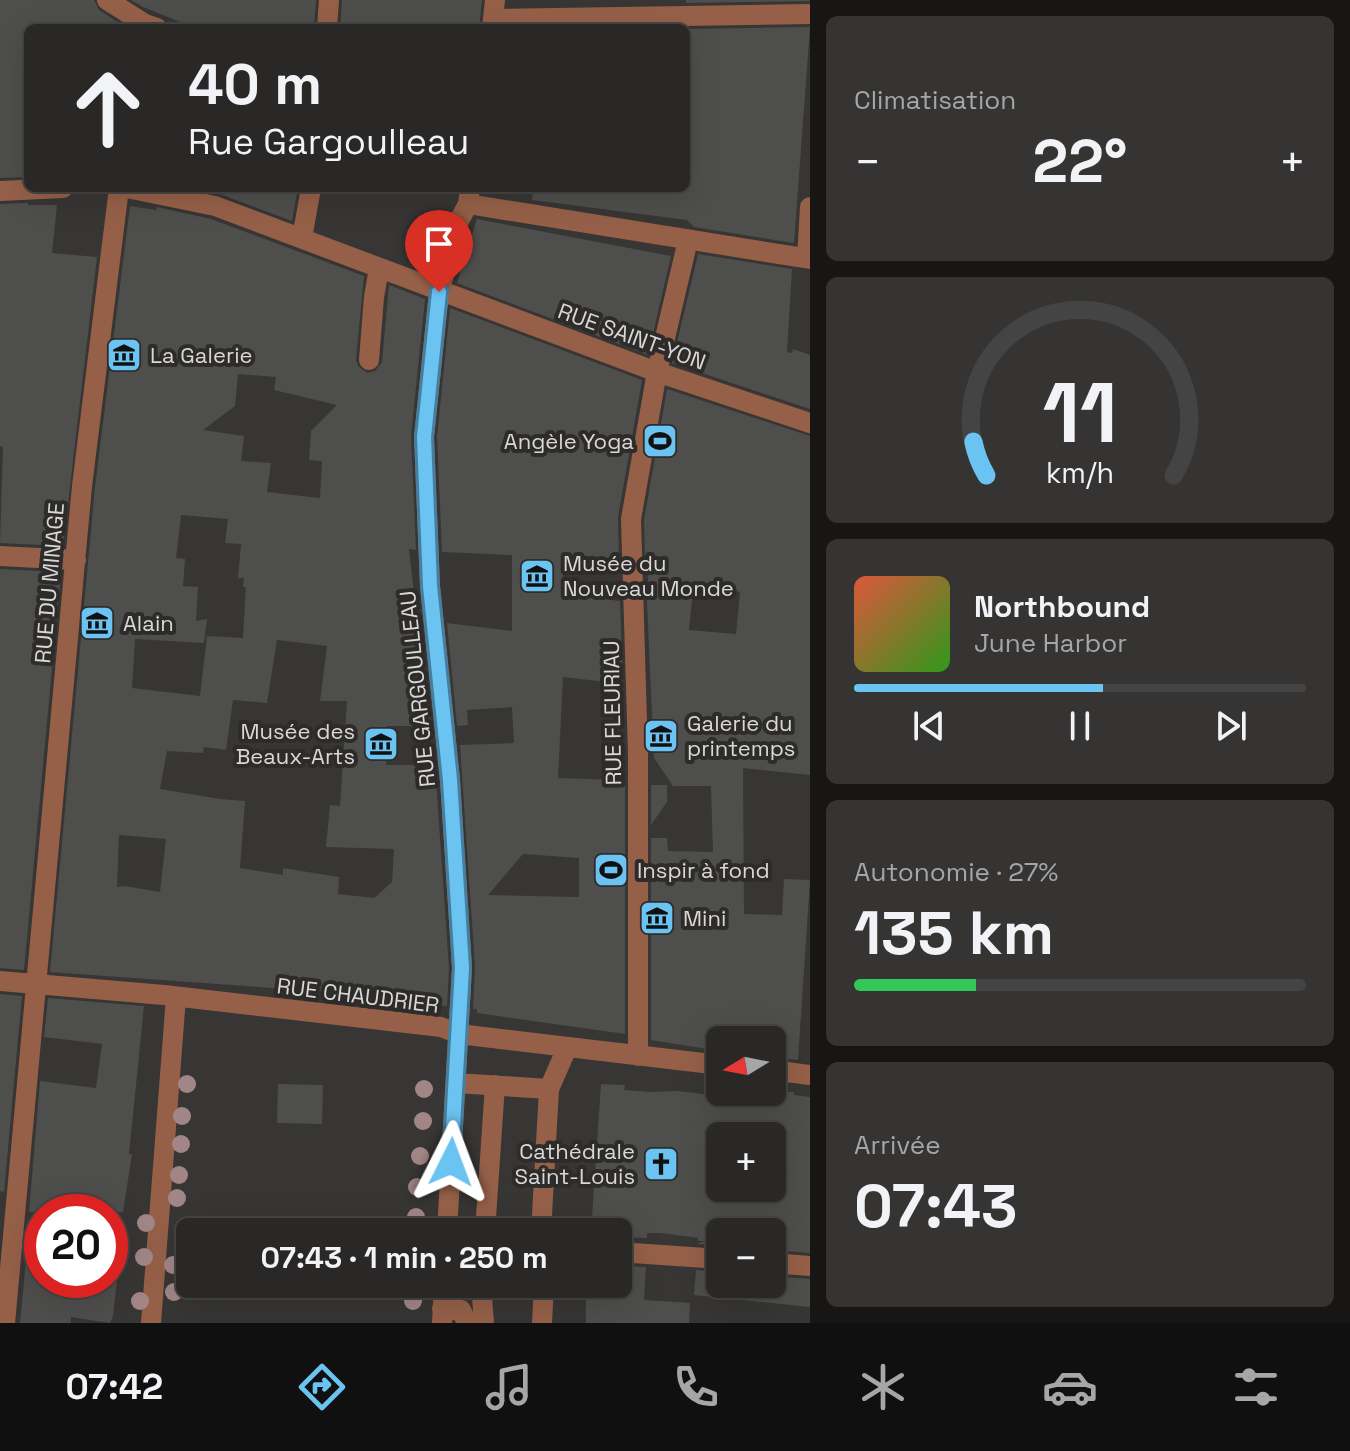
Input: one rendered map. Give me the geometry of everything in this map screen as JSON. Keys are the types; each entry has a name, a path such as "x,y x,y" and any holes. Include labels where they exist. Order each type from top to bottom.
{"street":[{"path":"107,0 144,24"},
{"path":"327,24 329,0"},
{"path":"494,16 810,14"},
{"path":"0,191 24,190"},
{"name":"RUE DU MINAGE","path":"5,1323 8,1196 37,984 82,486 119,192"},
{"name":"RUE SAINT-YON","path":"147,192 215,206 657,372 810,423"},
{"path":"302,238 310,192"},
{"path":"469,196 688,240 808,259 810,207"},
{"name":"RUE GARGOULLEAU","path":"448,1218 462,968 450,780 430,586 424,437 439,292 469,196"},
{"name":"RUE FLEURIAU","path":"638,1056 638,755 631,519 657,372 688,240"},
{"path":"369,360 379,268"},
{"path":"0,556 76,560"},
{"name":"RUE CHAUDRIER","path":"0,981 441,1027 459,1034 706,1063"},
{"path":"151,1323 176,997"},
{"path":"542,1218 549,1089 567,1048"},
{"path":"786,1072 810,1075"},
{"path":"456,1083 549,1089"},
{"path":"486,1218 495,1085"},
{"path":"632,1253 706,1258"},
{"path":"786,1264 810,1266"},
{"path":"482,1298 484,1323"},
{"path":"542,1323 543,1298"},
{"path":"442,1316 461,1310 467,1323"}],"building":[{"path":"0,0 94,0 99,10 121,24 24,24 24,177 0,178"},
{"path":"131,0 316,0 314,24 185,24"},
{"path":"342,0 482,0 479,24 340,24"},
{"path":"686,0 810,0 810,1 686,3"},
{"path":"810,27 794,243 694,227 687,220 532,200 533,192 690,192 690,29"},
{"path":"211,192 297,192 292,221"},
{"path":"0,204 57,205 52,253 97,257 63,546 0,543 3,447 0,446"},
{"path":"130,206 156,210 157,207 211,219 364,276 356,359 358,366 367,373 375,371 382,362 389,285 425,299 411,436 416,550 409,549 431,726 387,726 386,765 435,765 449,968 447,1006 314,991 50,972 95,487","holes":["238,374 276,377 274,390 337,405 311,431 309,460 322,461 320,498 267,492 271,463 241,461 244,436 203,430 235,406","181,515 228,519 225,543 241,544 238,578 244,578 243,587 246,587 243,638 207,636 200,696 132,688 135,639 204,643 207,619 196,621 198,587 183,586 185,559 176,558","277,640 327,646 320,701 347,701 340,806 330,805 326,847 394,849 392,882 374,898 338,894 339,877 283,868 283,875 240,868 245,801 160,789 167,751 203,753 204,747 226,750 233,700 267,703","119,835 166,839 160,892 117,887"]},
{"path":"477,219 671,256 648,355 457,283"},
{"path":"698,254 792,269 787,352 792,353 793,349 810,355 810,409 672,363"},
{"path":"450,308 642,380 618,517 619,559 565,554 561,594 620,601 623,684 563,677 558,778 618,780 619,786 625,785 625,1034 477,1013 477,1009 473,1009 475,967 460,745 514,743 512,707 467,710 468,725 457,726 447,623 512,631 512,555 442,552 437,437","holes":["523,854 579,858 579,897 488,895"]},
{"path":"667,389 810,436 810,775 743,768 744,914 782,915 784,879 810,880 798,1060 786,1059 786,1026 706,1026 706,1049 651,1040 651,838 667,838 668,851 713,852 711,786 673,786 654,758 647,604 649,562 645,562 644,520","holes":["694,581 740,592 736,634 689,630"]},
{"path":"0,569 61,572 24,970 0,968"},
{"path":"651,785 667,785 667,802 651,825"},
{"path":"0,994 22,996 4,1192 0,1191"},
{"path":"48,998 144,1006 126,1194 31,1194 40,1081 96,1088 102,1044 44,1037"},
{"path":"278,1084 323,1085 322,1124 277,1123"},
{"name":"Cathédrale Saint-Louis","path":"601,1084 625,1085 624,1090 706,1094 706,1106 786,1106 786,1092 810,1097 810,1253 786,1251 786,1218 706,1218 706,1245 697,1244 705,1241 698,1241 698,1238 661,1233 647,1233 647,1238 632,1237 632,1218 592,1218"},
{"path":"632,1266 646,1267 644,1300 690,1303 689,1323 586,1323 586,1298 632,1298"},
{"path":"696,1270 706,1271 706,1296 694,1295"},
{"path":"786,1277 810,1279 810,1307 723,1298 786,1298"},
{"path":"24,1281 24,1298 115,1298 110,1323 71,1317 71,1323 20,1323"}],"place":[{"name":"La Galerie","path":"124,355"},
{"name":"Angèle Yoga","path":"660,441"},
{"name":"Musée du Nouveau Monde","path":"537,576"},
{"name":"Alain","path":"97,623"},
{"name":"Galerie du printemps","path":"661,736"},
{"name":"Musée des Beaux-Arts","path":"381,744"},
{"name":"Inspir à fond","path":"611,870"},
{"name":"Mini","path":"657,918"},
{"name":"Cathédrale Saint-Louis","path":"661,1164"}],"route":[{"path":"439,292 424,437 430,586 450,780 462,968 451,1162"}]}
